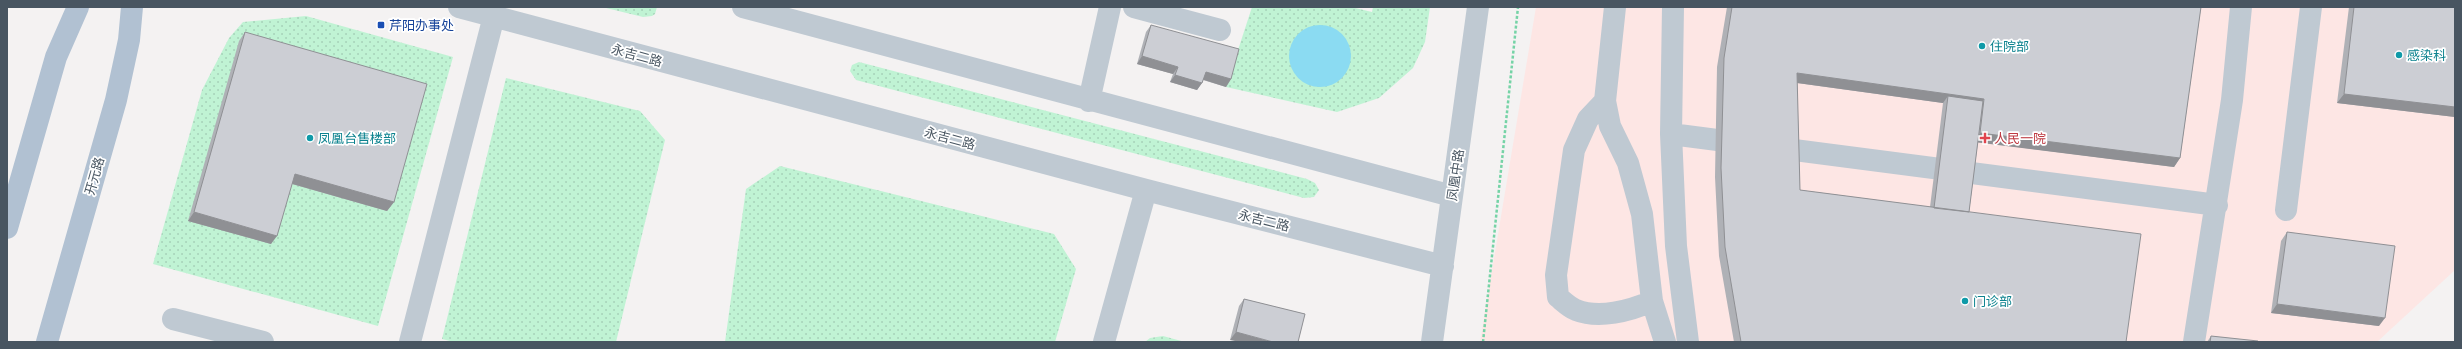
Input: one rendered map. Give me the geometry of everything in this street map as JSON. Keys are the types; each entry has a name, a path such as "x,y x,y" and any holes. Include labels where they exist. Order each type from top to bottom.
{"main road":[{"path":"7,228 56,57 78,7"},
{"name":"开元路","path":"47,342 116,100 129,40 132,7"}],"street":[{"name":"永吉二路","path":"459,7 1146,190 1442,266"},
{"path":"1088,101 1110,7"},
{"path":"1134,7 1220,30"},
{"name":"凤凰中路","path":"1432,342 1478,7"},
{"path":"1615,7 1605,101 1610,126 1628,163 1642,214 1652,301 1665,342"},
{"path":"1673,7 1671,134 1676,246 1688,342"},
{"path":"2194,342 2217,205 2232,100 2241,7"},
{"path":"2286,210 2311,7"},
{"path":"754,8 1088,101 1452,196"},
{"path":"410,342 494,16"},
{"path":"1605,101 1588,119 1574,150 1556,275 1558,297 1576,310 1606,314 1638,308 1652,301"},
{"path":"1671,134 2217,205"},
{"path":"1104,342 1146,190"},
{"path":"173,319 263,342"}],"path":[{"path":"1483,342 1518,7"}],"shaded area":[{"name":"人民一院","path":"1536,7 2455,7 2455,270 2377,342 1480,342"}],"green space":[{"path":"602,7 657,7 655,14 652,16 643,17"},
{"path":"1252,7 1351,7 1372,12 1373,7 1430,7 1425,42 1413,68 1379,98 1337,112 1226,87"},
{"path":"306,16 453,57 378,326 153,264 202,90 229,38 243,22"},
{"path":"859,62 1307,179 1315,183 1319,190 1314,197 1304,198 856,80 850,71 852,65"},
{"path":"506,78 640,111 665,140 616,342 454,342 442,339"},
{"path":"780,166 1054,234 1076,269 1055,342 725,342 746,189"},
{"path":"1163,336 1185,342 1145,342 1150,338"}],"water":[{"path":"1320,25 1337,30 1342,34 1346,39 1351,56 1346,73 1342,78 1337,82 1320,87 1303,82 1298,78 1294,73 1289,56 1294,39 1298,34 1303,30"}],"building":[{"path":"1732,7 2201,7 2180,158 1980,133 1984,99 1797,73 1800,190 2141,234 2126,342 1741,342 1725,247 1721,168 1724,58"},
{"name":"感染科","path":"2354,7 2455,7 2455,107 2344,94"},
{"path":"1151,25 1239,49 1231,79 1206,72 1202,83 1175,75 1178,67 1142,56"},
{"name":"凤凰台售楼部","path":"245,32 427,84 394,202 295,174 277,236 194,212"},
{"path":"1948,96 1983,101 1969,212 1934,208"},
{"path":"2287,232 2395,246 2385,318 2277,304"},
{"path":"1244,299 1305,314 1298,342 1273,342 1236,332"},
{"path":"2211,336 2258,341 2258,342 2210,342"}],"place":[{"name":"芹阳办事处","path":"381,25"},
{"name":"住院部","path":"1982,46"},
{"name":"感染科","path":"2399,55"},
{"name":"凤凰台售楼部","path":"310,138"},
{"name":"人民一院","path":"1985,138"},
{"name":"门诊部","path":"1965,301"}]}
